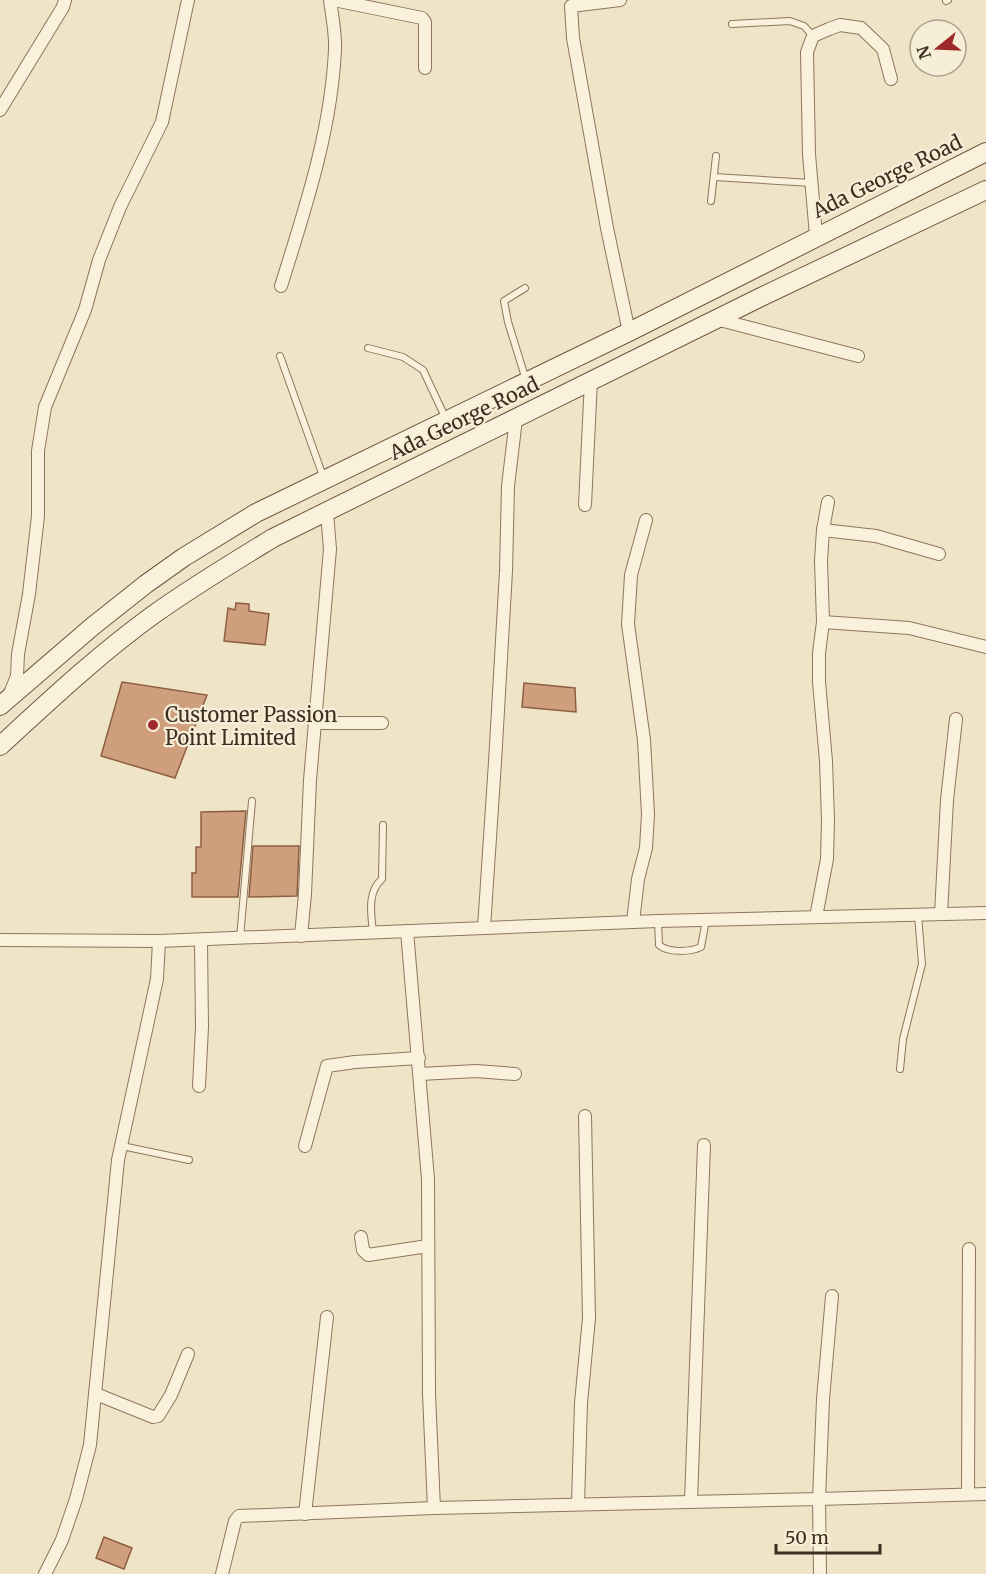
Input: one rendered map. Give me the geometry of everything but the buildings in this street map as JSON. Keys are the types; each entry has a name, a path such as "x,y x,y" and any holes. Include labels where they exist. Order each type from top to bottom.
{"main road":[{"name":"Ada George Road","path":"4,702 102,619 184,557 256,513 629,332 986,152"},
{"name":"Ada George Road","path":"0,746 101,656 153,615 273,538 591,380 986,190"}],"street":[{"path":"0,110 63,7 65,0"},
{"path":"4,702 17,676 18,654 30,583 38,516 38,451 45,407 85,310 99,260 120,207 162,122 188,0"},
{"path":"281,286 315,176 323,142 335,49 332,0 422,18 425,21 425,68"},
{"path":"621,0 572,6 572,15 573,38 605,217 629,332"},
{"path":"816,236 809,154 807,52 813,36 840,25 861,28 883,49 891,79"},
{"path":"716,319 858,356"},
{"path":"585,505 591,380"},
{"path":"484,928 506,571 508,486 516,418"},
{"path":"816,916 827,859 826,760 819,682 819,653 823,622 821,561 828,502"},
{"path":"301,936 315,723 330,549 327,513"},
{"path":"633,922 638,879 646,848 648,814 644,740 628,624 631,575 646,520"},
{"path":"823,530 876,536 939,554"},
{"path":"823,622 909,628 986,647"},
{"path":"941,914 947,800 956,718"},
{"path":"315,723 382,723"},
{"path":"0,940 240,939 658,921 986,913"},
{"path":"407,931 428,1179 429,1394 434,1508"},
{"path":"199,1086 202,1028 201,940"},
{"path":"45,1574 62,1540 76,1499 90,1445 110,1234 122,1146 157,979 159,941"},
{"path":"305,1146 327,1066 419,1058"},
{"path":"420,1074 476,1071 515,1074"},
{"path":"578,1504 580,1404 589,1318 585,1116"},
{"path":"691,1501 704,1146"},
{"path":"361,1237 363,1250 368,1255 428,1246"},
{"path":"968,1494 969,1249"},
{"path":"820,1574 819,1499 832,1296"},
{"path":"305,1514 327,1317"},
{"path":"96,1394 153,1417 158,1416 171,1395 188,1354"},
{"path":"222,1574 237,1518 240,1516 434,1508 986,1494"}],"lane":[{"path":"732,24 790,21 804,26 813,36"},
{"path":"711,201 716,156"},
{"path":"714,177 811,183"},
{"path":"525,288 504,301 526,381"},
{"path":"368,348 403,357 423,370 446,420"},
{"path":"280,356 325,480"},
{"path":"240,939 252,801"},
{"path":"373,933 370,905 376,885 382,879 383,825"},
{"path":"900,1069 903,1039 922,964 918,915"},
{"path":"658,921 659,945 664,949 694,951 701,947 706,920"},
{"path":"122,1146 189,1160"}],"place":[{"name":"Customer Passion Point Limited","path":"153,725"}]}
